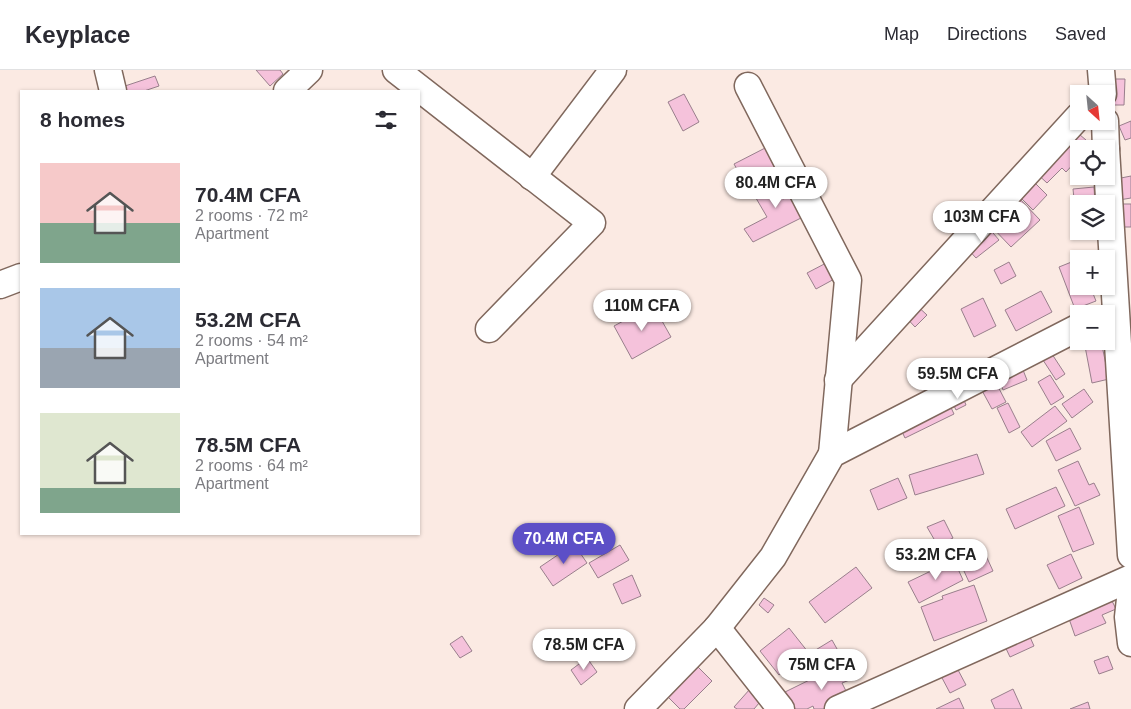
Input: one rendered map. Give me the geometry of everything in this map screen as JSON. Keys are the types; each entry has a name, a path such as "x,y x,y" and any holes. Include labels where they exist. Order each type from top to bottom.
{"street":[{"path":"108,70 114,90"},
{"path":"288,90 309,70"},
{"path":"396,70 592,223 489,329"},
{"path":"532,177 612,70"},
{"path":"638,709 717,628 773,557 832,454 848,280 748,86"},
{"path":"838,380 1070,126"},
{"path":"1109,185 1131,555"},
{"path":"0,285 20,277"},
{"path":"832,454 1070,332"},
{"path":"838,709 1131,578"},
{"path":"1131,590 1131,643"},
{"path":"717,628 781,709"}],"building":[{"path":"256,70 280,70 283,74 270,86"},
{"path":"155,76 159,86 147,90 127,90 125,86"},
{"path":"1107,79 1125,79 1124,105 1115,105 1115,85 1107,85"},
{"path":"684,94 699,122 683,131 668,102"},
{"path":"1131,121 1131,138 1125,140 1119,126"},
{"path":"1072,130 1086,140 1070,140 1070,168 1066,172 1062,168 1047,183 1033,170"},
{"path":"769,146 782,171 748,189 734,164"},
{"path":"785,175 807,215 753,242 744,229 767,217 753,193","holes":["787,182 793,194 783,199 777,187"]},
{"path":"1028,176 1047,195 1033,210 1013,190"},
{"path":"1131,176 1131,198 1119,200 1116,179"},
{"path":"1094,187 1094,195 1074,195 1073,189"},
{"path":"1018,197 1040,220 1011,247 989,224"},
{"path":"1116,204 1131,204 1131,227 1116,227"},
{"path":"988,227 999,240 976,258 965,246"},
{"path":"830,261 838,277 816,289 807,273"},
{"path":"1009,262 1016,276 1001,284 994,270"},
{"path":"1070,263 1070,295 1094,295 1096,301 1086,305 1073,305 1059,267"},
{"path":"1041,291 1052,312 1016,331 1005,310"},
{"path":"983,298 996,326 974,337 961,309"},
{"path":"914,303 927,315 915,327 903,314"},
{"path":"653,305 671,337 632,359 614,326"},
{"path":"1086,350 1103,350 1109,379 1092,383"},
{"path":"1050,351 1065,374 1056,380 1041,357"},
{"path":"1021,365 1027,380 1003,390 997,374"},
{"path":"1050,375 1064,397 1051,405 1038,382"},
{"path":"993,377 1006,402 992,409 979,385"},
{"path":"1084,389 1093,402 1072,418 1062,404"},
{"path":"960,390 966,405 956,410 949,395"},
{"path":"946,397 954,414 905,438 897,421"},
{"path":"1008,403 1020,427 1009,433 997,408"},
{"path":"1055,406 1067,421 1032,447 1021,432"},
{"path":"1070,428 1081,449 1056,461 1046,441"},
{"path":"977,454 984,474 915,495 909,475"},
{"path":"1078,461 1089,485 1094,483 1100,495 1075,506 1058,470"},
{"path":"898,478 907,498 878,510 870,490"},
{"path":"1056,487 1065,506 1015,529 1006,509"},
{"path":"1079,507 1094,544 1073,552 1058,516"},
{"path":"944,520 953,538 938,546 927,527"},
{"path":"574,544 587,563 553,586 540,567"},
{"path":"620,545 629,560 598,578 589,563"},
{"path":"982,547 993,571 969,582 958,558"},
{"path":"1071,554 1082,578 1059,589 1047,565"},
{"path":"954,560 963,580 919,603 908,582"},
{"path":"856,567 872,588 825,623 809,602"},
{"path":"632,575 641,596 622,604 613,584"},
{"path":"974,585 987,621 934,641 921,607 943,599 942,596"},
{"path":"1107,591 1116,609 1102,615 1106,623 1075,636 1066,610"},
{"path":"764,598 774,605 768,613 759,605"},
{"path":"789,628 808,652 779,675 760,651"},
{"path":"1026,628 1034,646 1010,657 1002,640"},
{"path":"462,636 472,651 460,658 450,644"},
{"path":"832,640 841,656 817,669 809,654"},
{"path":"1108,656 1113,669 1099,674 1094,661"},
{"path":"587,658 597,672 581,685 571,670"},
{"path":"844,663 852,679 842,683 850,699 829,709 814,709 813,706 807,709 794,709 785,692"},
{"path":"697,666 712,681 684,709 680,709 667,696"},
{"path":"957,668 966,685 950,693 941,676"},
{"path":"758,680 770,690 754,709 737,709 734,707"},
{"path":"1013,689 1022,709 995,709 991,700"},
{"path":"959,698 964,709 936,709"},
{"path":"1088,702 1090,709 1070,709"}]}
